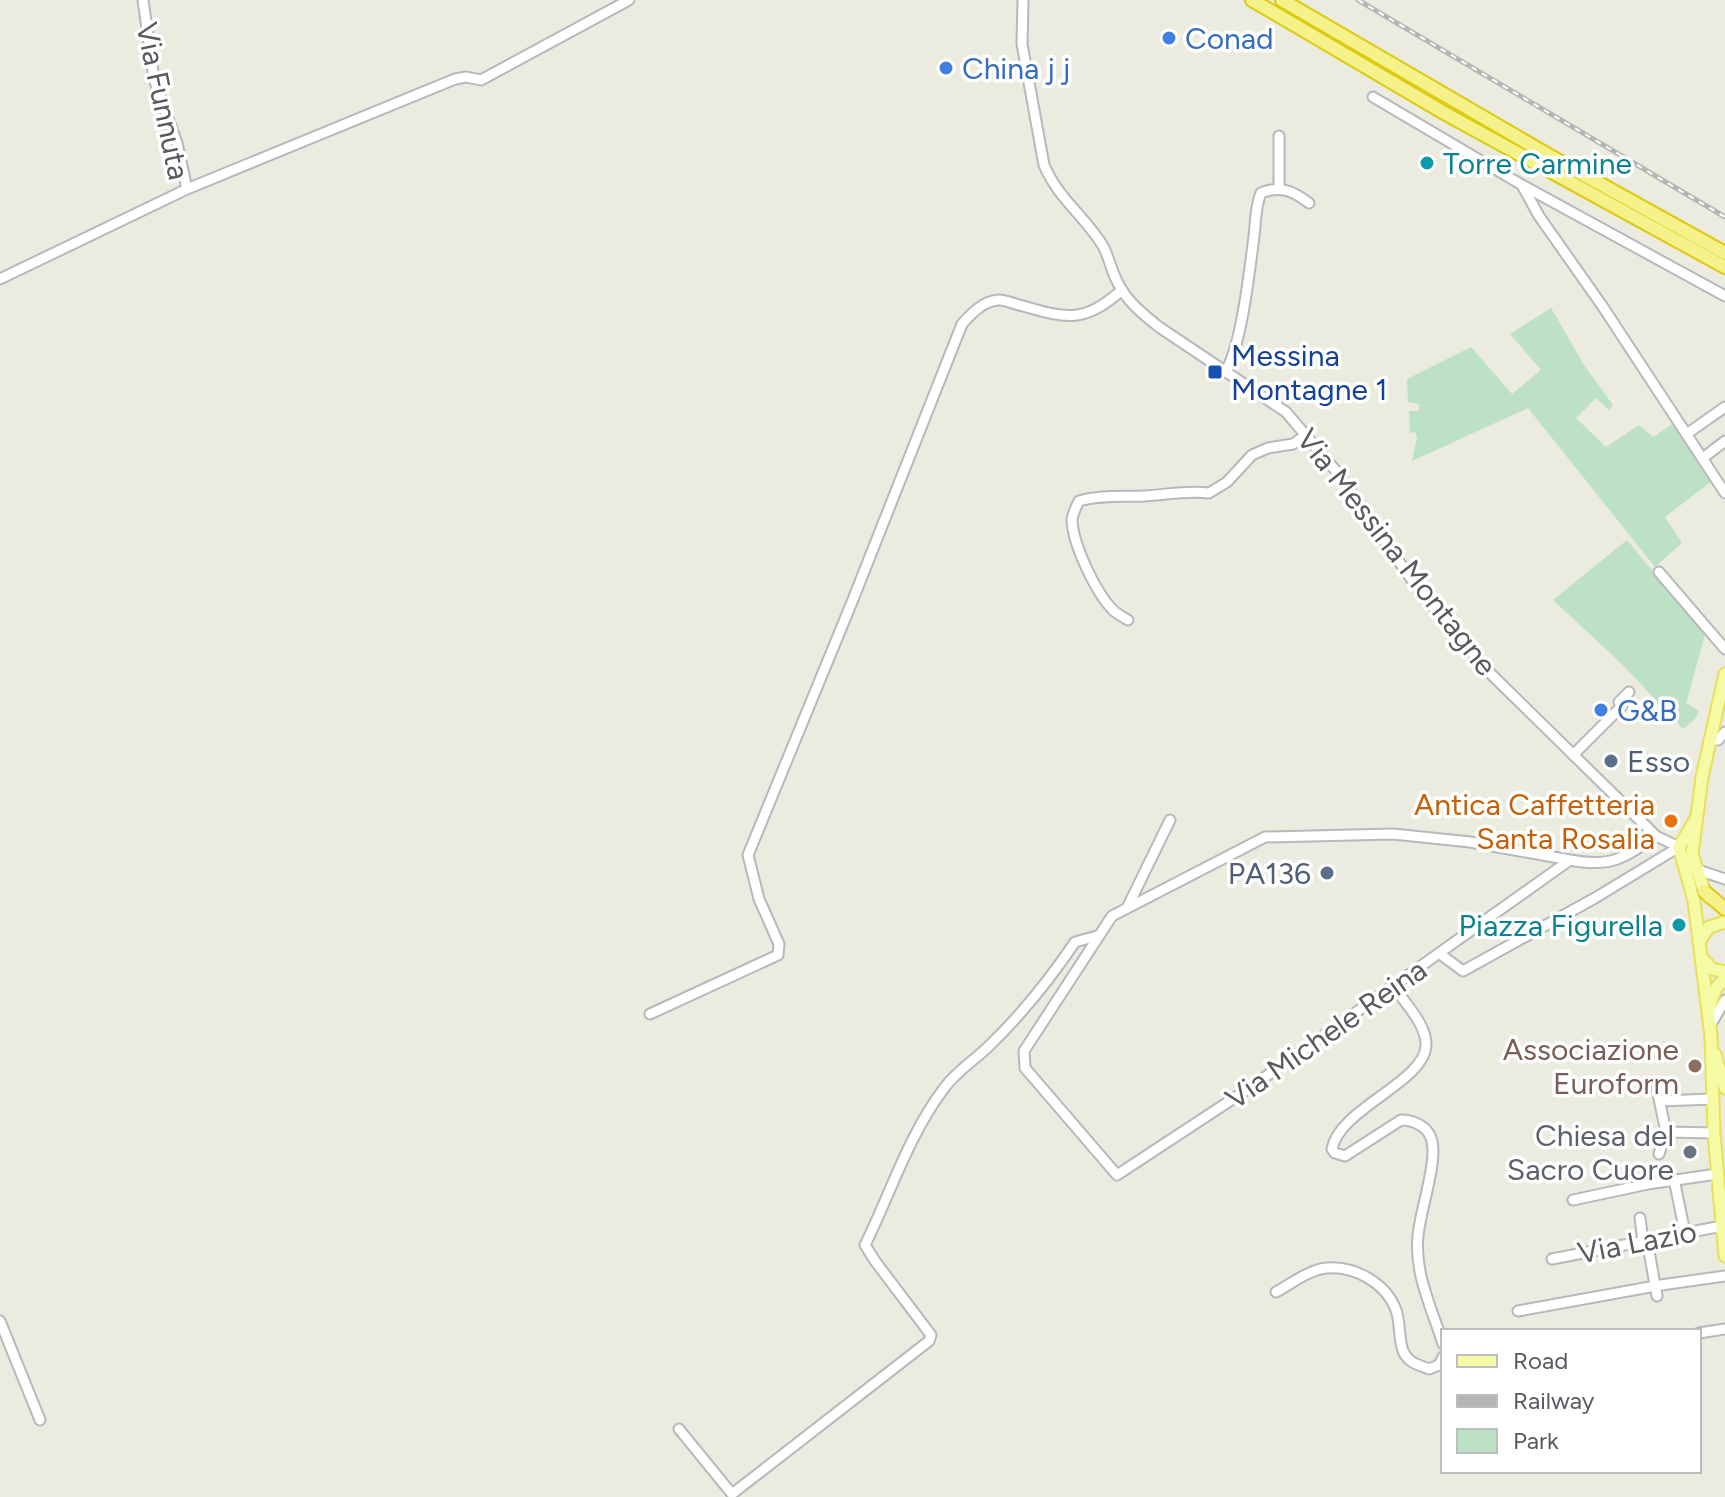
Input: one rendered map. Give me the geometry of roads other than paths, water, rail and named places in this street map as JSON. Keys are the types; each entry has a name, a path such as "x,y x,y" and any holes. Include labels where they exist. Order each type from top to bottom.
{"highway":[{"path":"1252,0 1446,114 1725,270"},
{"path":"1282,0 1550,156 1725,253"},
{"path":"1704,891 1725,912"}],"main road":[{"path":"1704,891 1692,854 1695,820 1725,674"},
{"path":"1695,820 1679,847 1694,901 1707,1012 1720,1087 1713,1099 1720,1114 1714,1133 1722,1195 1725,1256"},
{"path":"1679,847 1692,854"},
{"path":"1707,1012 1713,994 1725,975 1707,966 1699,946 1709,927 1725,922"}],"street":[{"name":"Via Funnuta","path":"0,279 187,189 177,143 154,79 143,0"},
{"path":"187,189 455,79 466,77 481,80 491,76 629,0"},
{"name":"Via Messina Montagne","path":"1023,0 1022,44 1044,165 1063,199 1103,247 1122,290 1149,319 1286,412 1336,471 1419,590 1492,675 1656,836 1679,847"},
{"path":"1373,97 1522,185 1725,296"},
{"path":"1279,136 1279,189"},
{"path":"1522,185 1539,216 1688,433 1725,493"},
{"path":"1225,372 1236,349 1257,202 1261,193 1279,189 1297,194 1309,203"},
{"path":"650,1014 778,955 779,944 759,899 748,855 962,324 975,310 998,300 1054,315 1079,316 1104,306 1122,290"},
{"path":"1688,433 1725,407"},
{"path":"1128,620 1114,611 1097,589 1084,558 1072,517 1079,501 1095,497 1191,491 1209,493 1227,482 1252,455 1268,448 1293,444 1306,435"},
{"path":"1703,458 1725,441"},
{"path":"1659,572 1725,649"},
{"path":"1573,755 1622,706 1619,702 1629,692"},
{"path":"1709,740 1718,740 1724,731"},
{"path":"1127,908 1170,820"},
{"path":"679,1429 732,1494 929,1341 931,1335 865,1245 890,1186 944,1089 961,1069 989,1046 1047,982 1075,942 1097,936 1112,916 1265,837 1393,834 1470,842 1570,860 1613,863 1630,876"},
{"path":"1613,863 1656,836"},
{"path":"1440,954 1463,971 1679,847"},
{"name":"Via Michele Reina","path":"1097,936 1024,1051 1025,1068 1117,1175 1251,1087 1570,860"},
{"path":"1695,869 1725,879"},
{"path":"1394,986 1423,1034 1426,1045 1424,1053 1413,1070 1338,1133 1332,1149 1345,1156 1401,1120 1417,1123 1428,1132 1434,1154 1417,1236 1418,1252 1423,1285 1441,1338"},
{"path":"1710,1032 1725,1000 1713,994"},
{"path":"1657,1089 1666,1132 1659,1154"},
{"path":"1660,1101 1713,1099"},
{"path":"1666,1132 1714,1133"},
{"path":"1573,1200 1673,1179 1717,1174"},
{"path":"1673,1179 1685,1233"},
{"path":"1640,1218 1656,1291"},
{"name":"Via Lazio","path":"1552,1259 1685,1233 1723,1220"},
{"path":"1276,1292 1325,1268 1365,1277 1380,1285 1389,1296 1400,1323 1403,1351 1411,1362 1429,1369 1441,1361"},
{"path":"1518,1311 1656,1291 1725,1276"},
{"path":"0,1321 40,1420"},
{"path":"1701,1333 1725,1329"}],"railway":[{"path":"1358,0 1725,217"}],"place":[{"name":"Conad","path":"1169,38"},
{"name":"China j j","path":"946,68"},
{"name":"Torre Carmine","path":"1427,163"},
{"name":"Messina Montagne 1","path":"1215,372"},
{"name":"G&B","path":"1601,710"},
{"name":"Esso","path":"1611,761"},
{"name":"Antica Caffetteria Santa Rosalia","path":"1671,821"},
{"name":"PA136","path":"1327,873"},
{"name":"Piazza Figurella","path":"1679,925"},
{"name":"Associazione Euroform","path":"1695,1066"},
{"name":"Chiesa del Sacro Cuore","path":"1690,1152"}]}
